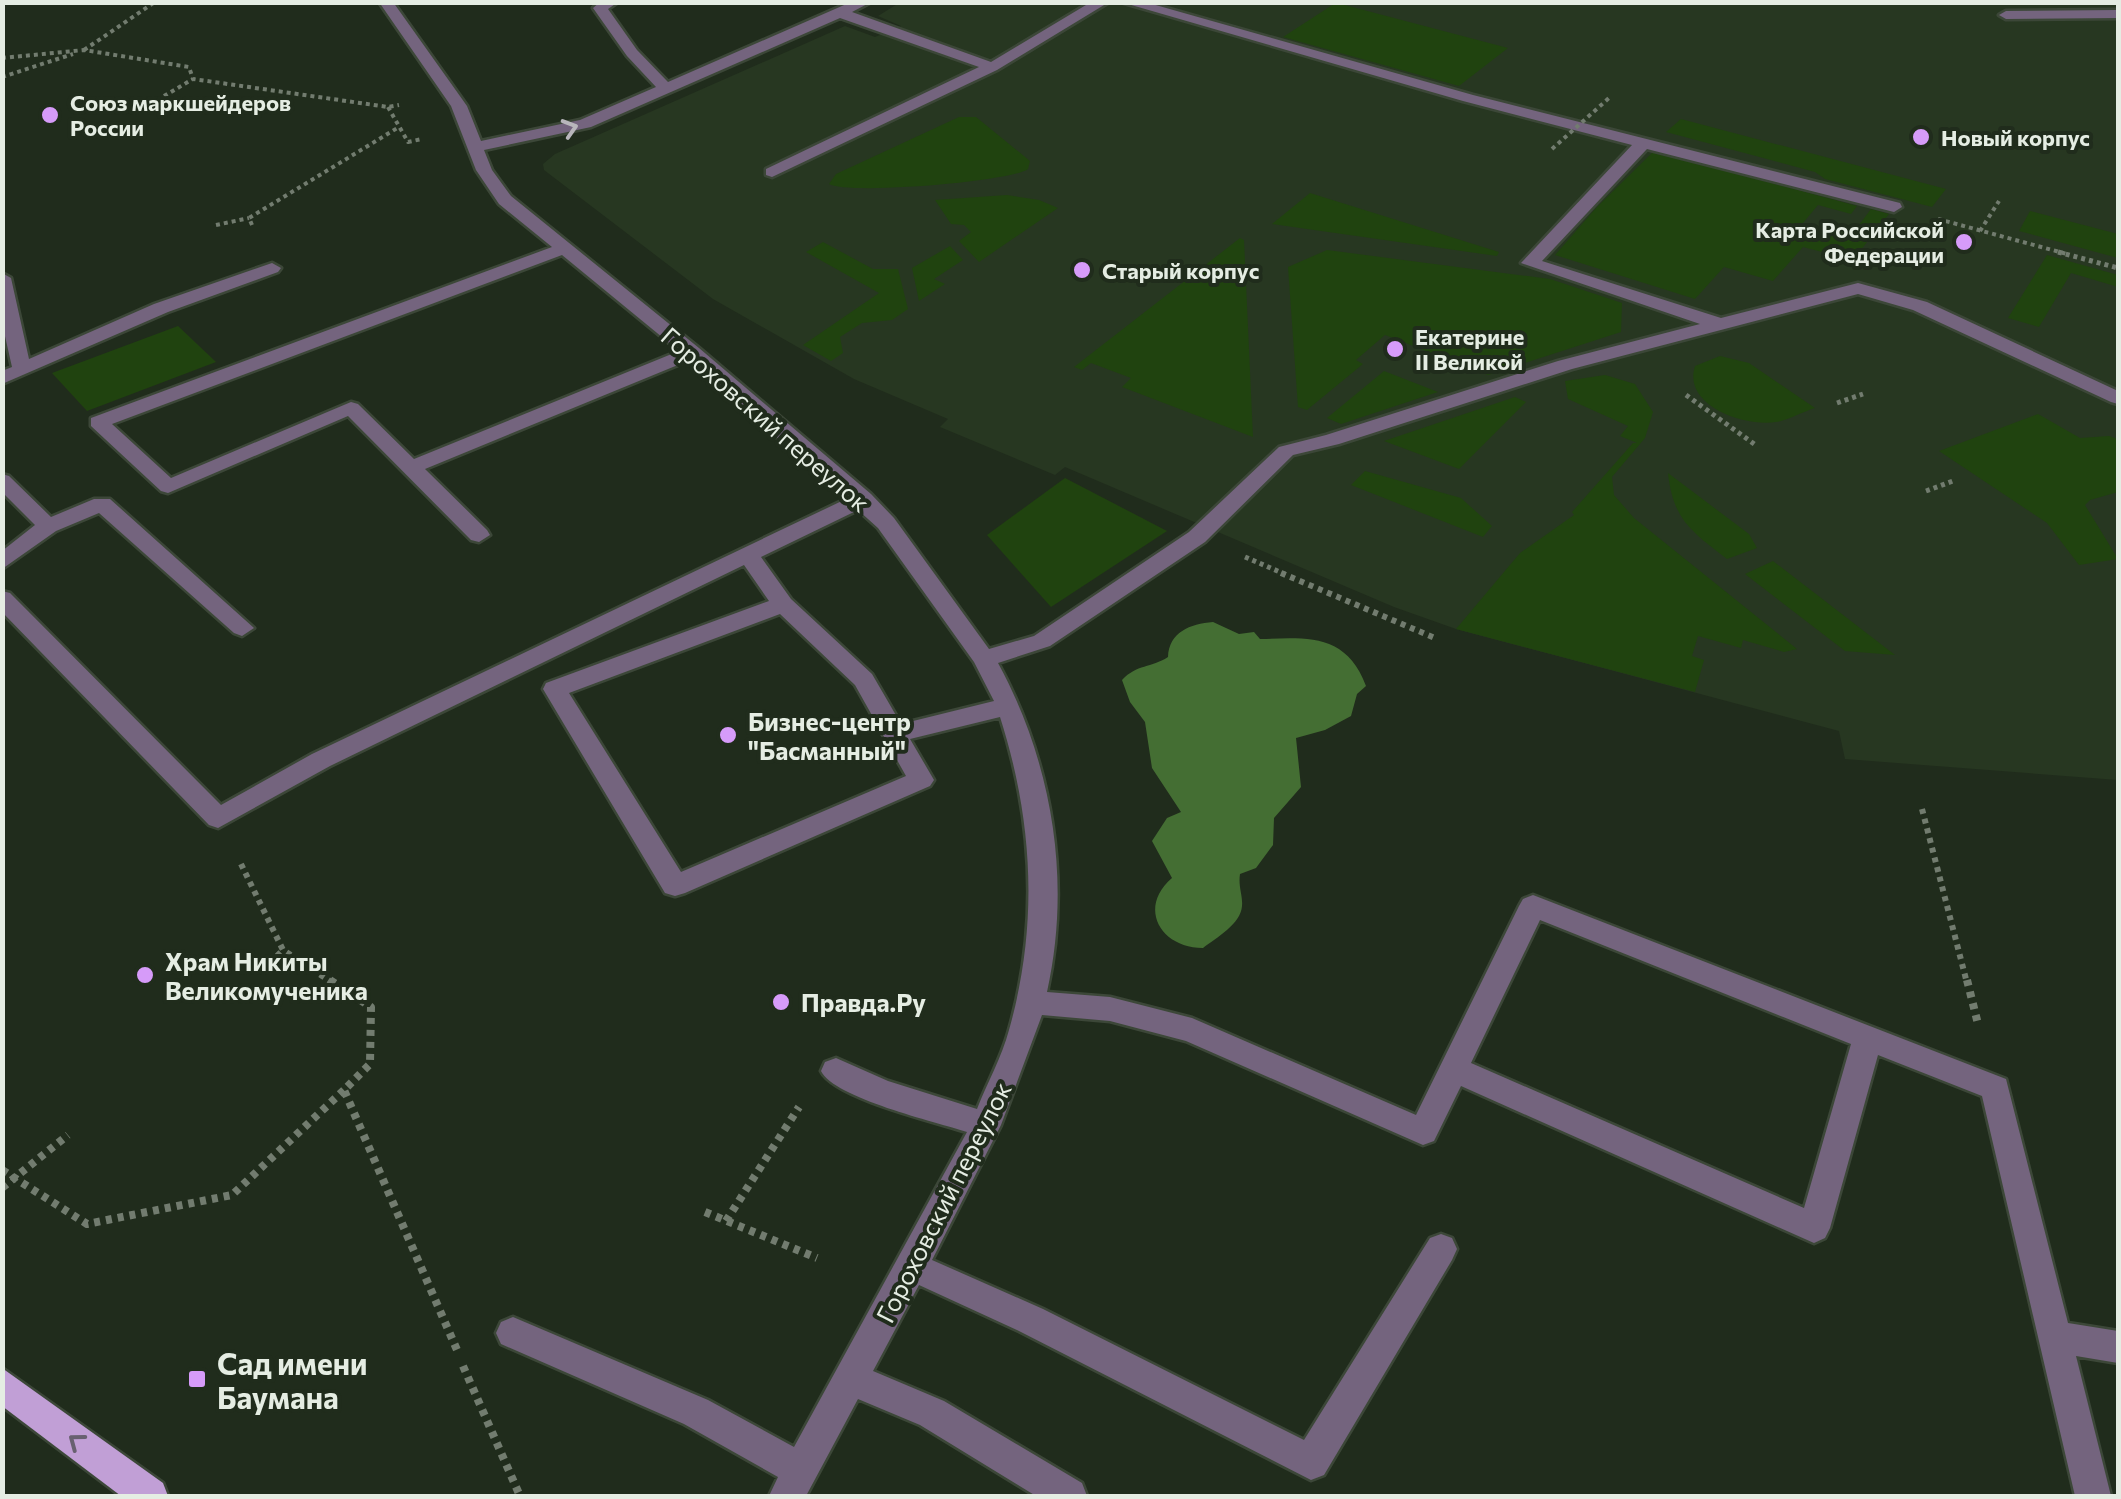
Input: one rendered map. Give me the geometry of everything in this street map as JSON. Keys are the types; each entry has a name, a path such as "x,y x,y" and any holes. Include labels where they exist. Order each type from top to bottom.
{"main road":[{"path":"2,1385 150,1496"}],"street":[{"name":"Гороховский переулок","path":"386,2 459,106 493,188 562,249 692,352 886,523 984,659 1009,706 1030,771 1043,851 1043,906 1023,1034 986,1124 795,1484"},
{"path":"611,2 600,8 632,53 666,89"},
{"path":"474,148 565,130 864,2"},
{"path":"772,172 992,67 1102,2"},
{"path":"1128,2 1468,98 1894,208"},
{"path":"841,13 992,67"},
{"path":"2006,15 2118,14"},
{"path":"1645,141 1530,263 1720,324"},
{"path":"479,535 351,408 168,487 98,422 562,249"},
{"path":"2,378 161,308 272,268"},
{"path":"2,278 22,370"},
{"path":"984,659 1042,641 1198,538 1286,451 1565,366 1858,288 1877,290 1920,306 2118,398"},
{"path":"410,468 692,352"},
{"path":"2,480 48,526"},
{"path":"2,598 218,818 321,760 863,499"},
{"path":"2,562 48,526 102,504 242,628"},
{"path":"747,554 782,604 864,680 922,780 675,886 555,689 782,604"},
{"path":"894,734 1009,706"},
{"path":"1030,1002 1110,1010 1192,1030 1423,1132 1533,906 1994,1088 2094,1496"},
{"path":"1454,1069 1814,1228 1868,1037"},
{"path":"836,1071 880,1091 986,1124"},
{"path":"913,1267 1031,1320 1311,1462 1441,1248"},
{"path":"513,1333 721,1424 795,1484"},
{"path":"2057,1337 2118,1347"},
{"path":"851,1379 932,1413 1069,1496"}],"path":[{"path":"2,77 84,50 154,2"},
{"path":"2,58 84,50 189,67 193,79"},
{"path":"164,96 193,79 388,108 400,105"},
{"path":"1552,149 1609,98"},
{"path":"388,108 408,142 429,137"},
{"path":"216,226 249,218 399,126"},
{"path":"1980,230 1999,201"},
{"path":"1894,208 2118,268"},
{"path":"249,218 272,268"},
{"path":"1837,403 1863,394"},
{"path":"1686,395 1757,446"},
{"path":"1926,491 1952,481"},
{"path":"1198,538 1435,638"},
{"path":"1922,809 1994,1088"},
{"path":"2,1170 87,1224 232,1195 370,1064 371,1007 283,950 218,818"},
{"path":"270,963 283,950"},
{"path":"344,1090 520,1496"},
{"path":"726,1221 801,1103 816,1109"},
{"path":"2,1188 68,1135"},
{"path":"705,1212 817,1258"}],"shaded area":[{"path":"899,3 2118,3 2118,780 1845,759 1839,731 1456,629 1394,607 1065,467 1055,475 940,427 948,419 854,379 713,299 544,170 543,164 555,154 845,26 875,37 901,26 878,16"}],"green space":[{"path":"1337,2 1508,48 1459,86 1283,37"},
{"path":"959,117 976,117 1030,161 1028,169 929,186 865,188 829,184 836,174"},
{"path":"1681,119 1946,189 1932,207 1825,179 1815,172 1666,132"},
{"path":"1654,151 1857,206 1851,214 1818,205 1803,223 1850,237 1871,209 1889,214 1853,260 1803,247 1773,281 1724,267 1695,299 1555,255"},
{"path":"1310,193 1499,252 1497,256 1272,224"},
{"path":"1007,195 1039,200 1058,208 979,262 959,241 971,232 964,225 951,224 935,200"},
{"path":"2030,211 2118,234 2118,258 2019,231"},
{"path":"1240,238 1244,240 1253,437 1122,387 1131,378 1091,363 1082,370 1074,367"},
{"path":"823,242 873,269 898,269 908,309 892,320 862,323 840,337 843,353 831,361 803,345 879,293 806,252"},
{"path":"950,246 963,260 934,279 945,284 919,301 912,268"},
{"path":"1327,250 1550,279 1622,303 1621,332 1488,375 1385,335 1356,360 1363,364 1307,410 1298,407 1288,267"},
{"path":"2047,255 2118,275 2118,287 2071,273 2039,327 2008,318"},
{"path":"178,326 216,362 87,411 52,373"},
{"path":"1720,356 1749,363 1815,408 1781,421 1763,423 1719,411 1707,403 1693,380 1695,366"},
{"path":"1384,371 1438,392 1341,424 1327,418"},
{"path":"1605,375 1635,384 1653,412 1645,438 1612,477 1614,495 1634,518 1797,649 1784,652 1743,640 1741,648 1698,636 1692,656 1704,660 1695,692 1456,629 1520,553 1574,515 1572,512 1637,443 1620,436 1628,426 1568,399 1565,381"},
{"path":"1515,397 1526,402 1459,469 1384,441"},
{"path":"2038,414 2080,438 2118,439 2118,492 2085,505 2118,559 2079,565 2047,523 1939,451"},
{"path":"1365,471 1461,498 1492,526 1483,537 1351,485"},
{"path":"1668,473 1749,534 1757,548 1727,559 1704,541 1680,514"},
{"path":"1065,478 1167,531 1051,607 987,535"},
{"path":"1773,561 1895,655 1845,651 1745,574"},
{"path":"1213,622 1239,634 1254,632 1260,639 1308,639 1336,647 1358,668 1366,686 1357,694 1351,716 1325,730 1296,738 1301,787 1274,818 1273,845 1256,868 1240,874 1241,913 1227,930 1203,948 1188,946 1166,934 1155,913 1156,902 1172,878 1152,841 1167,818 1181,812 1152,768 1145,722 1130,702 1122,680 1133,671 1168,657 1172,641 1182,631"}],"place":[{"name":"Союз маркшейдеров России","path":"50,115"},
{"name":"Новый корпус","path":"1921,137"},
{"name":"Карта Российской Федерации","path":"1964,242"},
{"name":"Старый корпуc","path":"1082,270"},
{"name":"Екатерине II Великой","path":"1395,349"},
{"name":"Бизнес-центр \"Басманный\"","path":"728,735"},
{"name":"Храм Никиты Великомученика","path":"145,975"},
{"name":"Правда.Ру","path":"781,1002"},
{"name":"Сад имени Баумана","path":"197,1379"}]}
